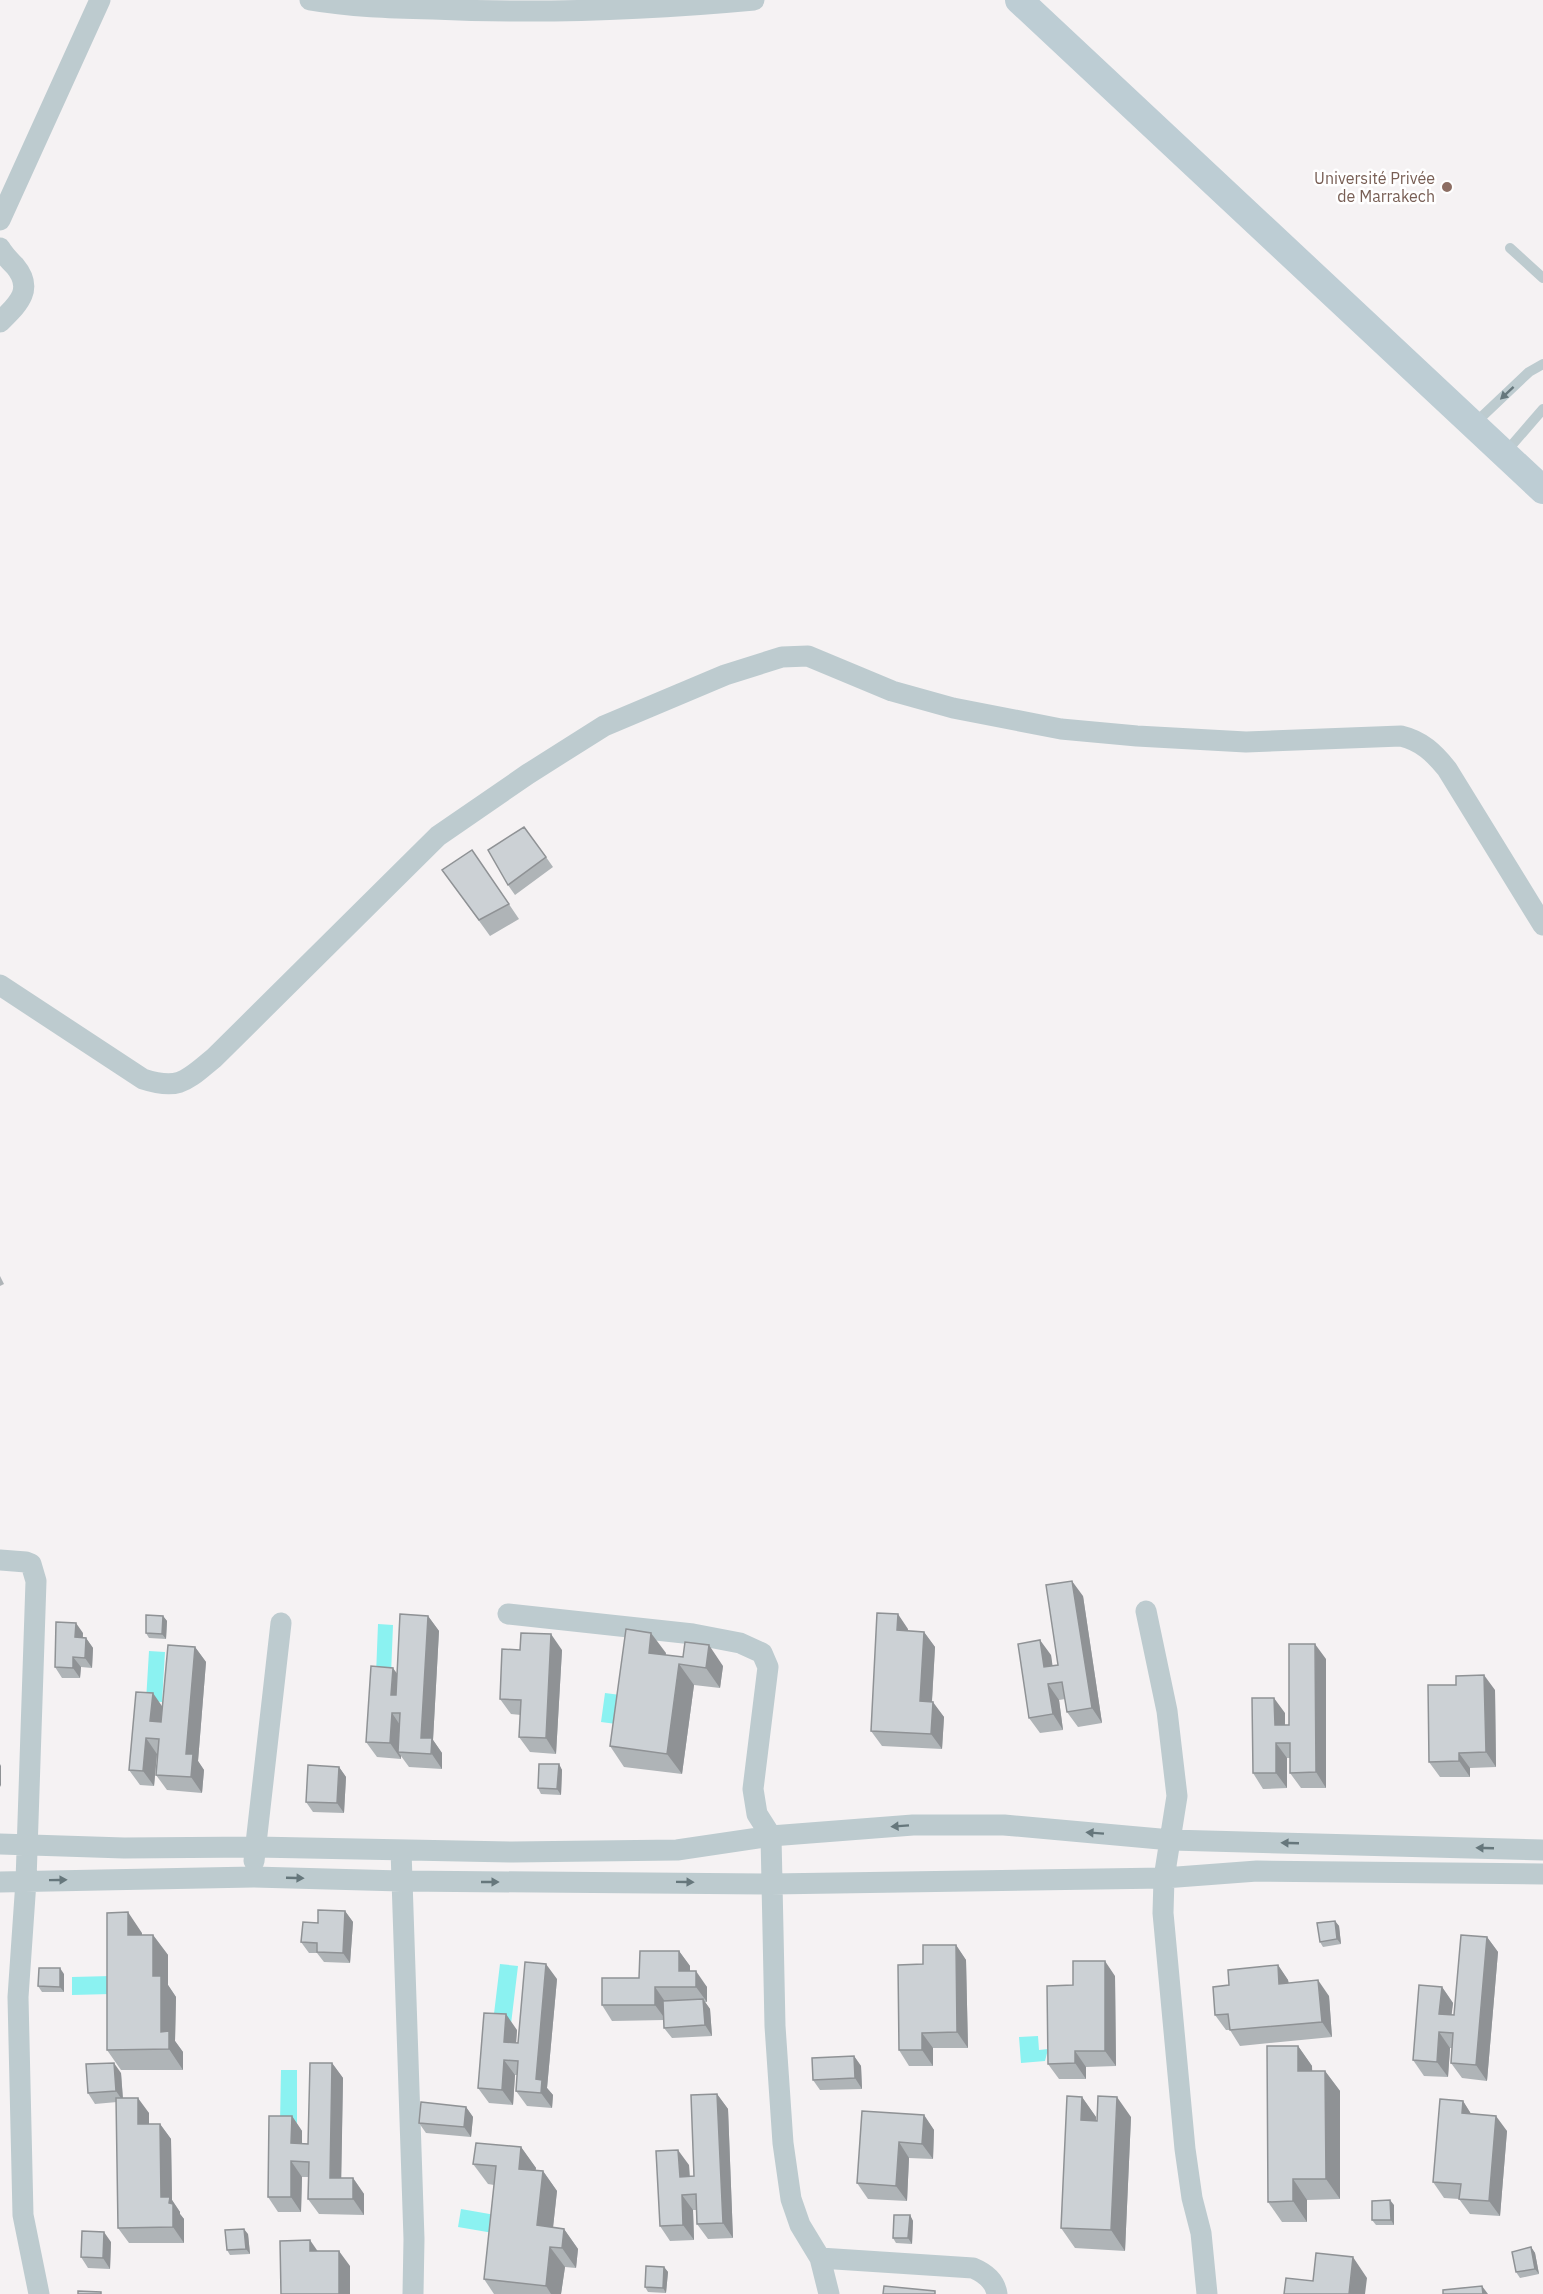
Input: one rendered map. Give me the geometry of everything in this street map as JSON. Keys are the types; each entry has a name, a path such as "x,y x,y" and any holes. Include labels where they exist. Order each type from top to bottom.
{"main road":[{"path":"1019,0 1543,490"}],"street":[{"path":"0,220 100,0"},
{"path":"310,0 395,8 545,12 632,9 754,0"},
{"path":"0,248 21,275 23,291 22,300 0,322"},
{"path":"0,985 143,1079 157,1084 183,1083 214,1058 438,836 510,786 604,726 725,675 782,657 808,656 902,694 952,708 1061,729 1246,742 1401,736 1416,740 1436,755 1447,769 1543,925"},
{"path":"0,1560 31,1564 35,1575 26,1881 18,1997 23,2215 39,2294"},
{"path":"1146,1611 1167,1711 1175,1769 1177,1796 1164,1878 1163,1913 1185,2149 1192,2198 1201,2233 1207,2294"},
{"path":"508,1614 693,1634 740,1643 762,1653 768,1667 753,1789 758,1814 771,1836 775,2026 783,2143 794,2208 800,2225 820,2258 830,2294"},
{"path":"253,1877 281,1623"},
{"path":"0,1844 124,1848 256,1846 513,1852 676,1850 771,1836 913,1825 1004,1826 1171,1840 1543,1850"},
{"path":"401,1850 414,2240 413,2294"},
{"path":"0,1882 253,1877 401,1881 771,1884 1164,1878 1257,1871 1543,1874"},
{"path":"820,2258 973,2268 981,2271 990,2279 997,2294"}],"lane":[{"path":"1509,248 1543,278"},
{"path":"1473,424 1529,372 1543,364"},
{"path":"1504,454 1543,409"}],"water":[{"path":"378,1624 393,1625 391,1675 376,1675"},
{"path":"149,1651 165,1652 162,1702 146,1701"},
{"path":"605,1693 628,1696 624,1725 601,1722"},
{"path":"500,1964 518,1966 511,2024 493,2022"},
{"path":"111,1976 111,1994 72,1995 72,1977"},
{"path":"1038,2036 1039,2050 1048,2049 1045,2061 1021,2063 1019,2037"},
{"path":"281,2070 297,2070 297,2124 280,2124"},
{"path":"461,2209 501,2216 499,2234 458,2227"}],"building":[{"path":"524,827 546,857 508,885 488,850"},
{"path":"472,850 509,904 479,920 442,870"},
{"path":"1072,1581 1092,1708 1067,1712 1062,1682 1048,1684 1053,1714 1029,1718 1018,1644 1040,1640 1044,1667 1058,1665 1046,1585"},
{"path":"877,1613 898,1614 897,1630 924,1632 920,1701 933,1702 931,1734 871,1731"},
{"path":"400,1614 428,1616 421,1738 432,1738 431,1754 398,1752 400,1713 392,1713 390,1743 366,1742 371,1666 393,1668 391,1695 396,1695"},
{"path":"146,1615 163,1616 162,1634 146,1633"},
{"path":"56,1622 76,1623 75,1637 86,1638 85,1658 73,1657 73,1668 55,1667"},
{"path":"626,1629 651,1633 649,1653 683,1657 685,1642 709,1645 706,1668 679,1664 667,1754 610,1746"},
{"path":"521,1633 551,1634 546,1738 519,1737 521,1700 500,1699 502,1649 520,1650"},
{"path":"1289,1644 1315,1644 1316,1772 1290,1773 1290,1743 1276,1743 1276,1773 1253,1773 1252,1698 1274,1698 1275,1725 1289,1725"},
{"path":"168,1645 195,1647 186,1754 193,1754 191,1777 156,1775 159,1739 146,1738 143,1771 129,1770 136,1692 153,1693 150,1721 161,1722"},
{"path":"1484,1675 1486,1752 1459,1753 1459,1761 1429,1762 1428,1685 1456,1685 1456,1676"},
{"path":"539,1764 559,1764 557,1789 538,1788"},
{"path":"308,1765 339,1767 337,1803 306,1802"},
{"path":"318,1910 345,1911 343,1953 317,1952 317,1943 301,1942 303,1922 318,1923"},
{"path":"128,1912 128,1935 153,1935 153,1976 161,1976 161,2032 169,2031 169,2049 107,2050 107,1913"},
{"path":"1335,1921 1337,1939 1320,1942 1317,1923"},
{"path":"1461,1935 1487,1937 1476,2065 1451,2063 1453,2033 1439,2032 1437,2062 1413,2060 1419,1985 1442,1987 1439,2014 1454,2015"},
{"path":"923,1945 956,1945 957,2032 922,2033 922,2050 899,2050 898,1965 923,1964"},
{"path":"640,1951 679,1951 679,1971 696,1971 696,1987 655,1987 655,2005 602,2005 602,1978 639,1978"},
{"path":"1073,1961 1105,1961 1105,2051 1075,2051 1075,2063 1048,2064 1047,1986 1073,1985"},
{"path":"525,1962 546,1964 536,2079 542,2080 541,2093 516,2091 518,2061 504,2060 502,2090 478,2088 484,2013 506,2014 504,2042 518,2043"},
{"path":"1278,1965 1279,1984 1318,1980 1322,2022 1230,2030 1228,2014 1215,2015 1213,1987 1229,1985 1228,1970"},
{"path":"39,1968 60,1968 60,1987 38,1986"},
{"path":"703,1999 705,2025 664,2028 663,2001"},
{"path":"1267,2046 1298,2046 1298,2071 1325,2071 1326,2179 1293,2179 1293,2201 1268,2202"},
{"path":"854,2056 855,2078 813,2080 812,2058"},
{"path":"114,2063 116,2091 88,2093 86,2064"},
{"path":"310,2063 332,2063 330,2178 353,2178 353,2199 308,2199 309,2162 291,2161 291,2197 268,2197 269,2116 292,2116 291,2143 308,2144"},
{"path":"717,2094 723,2223 697,2224 696,2194 682,2195 683,2225 660,2226 656,2151 678,2150 680,2177 694,2176 691,2095"},
{"path":"1067,2096 1082,2097 1081,2120 1097,2121 1098,2096 1117,2097 1111,2230 1061,2228"},
{"path":"116,2098 138,2098 138,2124 160,2124 161,2197 170,2197 169,2203 173,2204 173,2227 118,2228"},
{"path":"1440,2099 1463,2101 1462,2113 1496,2116 1489,2201 1459,2199 1461,2184 1433,2182"},
{"path":"421,2102 466,2107 464,2127 419,2123"},
{"path":"862,2111 924,2115 922,2144 899,2142 896,2186 857,2183"},
{"path":"476,2143 521,2147 519,2169 543,2171 537,2225 564,2229 562,2248 550,2247 546,2286 484,2279 496,2166 473,2164"},
{"path":"1390,2200 1391,2220 1372,2220 1372,2201"},
{"path":"894,2215 910,2215 908,2238 893,2238"},
{"path":"244,2229 246,2249 227,2250 225,2230"},
{"path":"82,2231 104,2232 103,2258 81,2257"},
{"path":"310,2240 310,2251 339,2251 339,2294 281,2294 280,2241"},
{"path":"1531,2247 1535,2269 1516,2272 1512,2252"},
{"path":"1316,2253 1353,2257 1349,2294 1284,2294 1286,2278 1313,2281"},
{"path":"646,2266 664,2267 663,2288 645,2287"},
{"path":"884,2286 935,2291 935,2294 883,2294"},
{"path":"1482,2286 1483,2294 1443,2294 1443,2290"},
{"path":"78,2291 101,2292 101,2294 78,2294"}],"place":[{"name":"Université Privée de Marrakech","path":"1447,187"}]}
